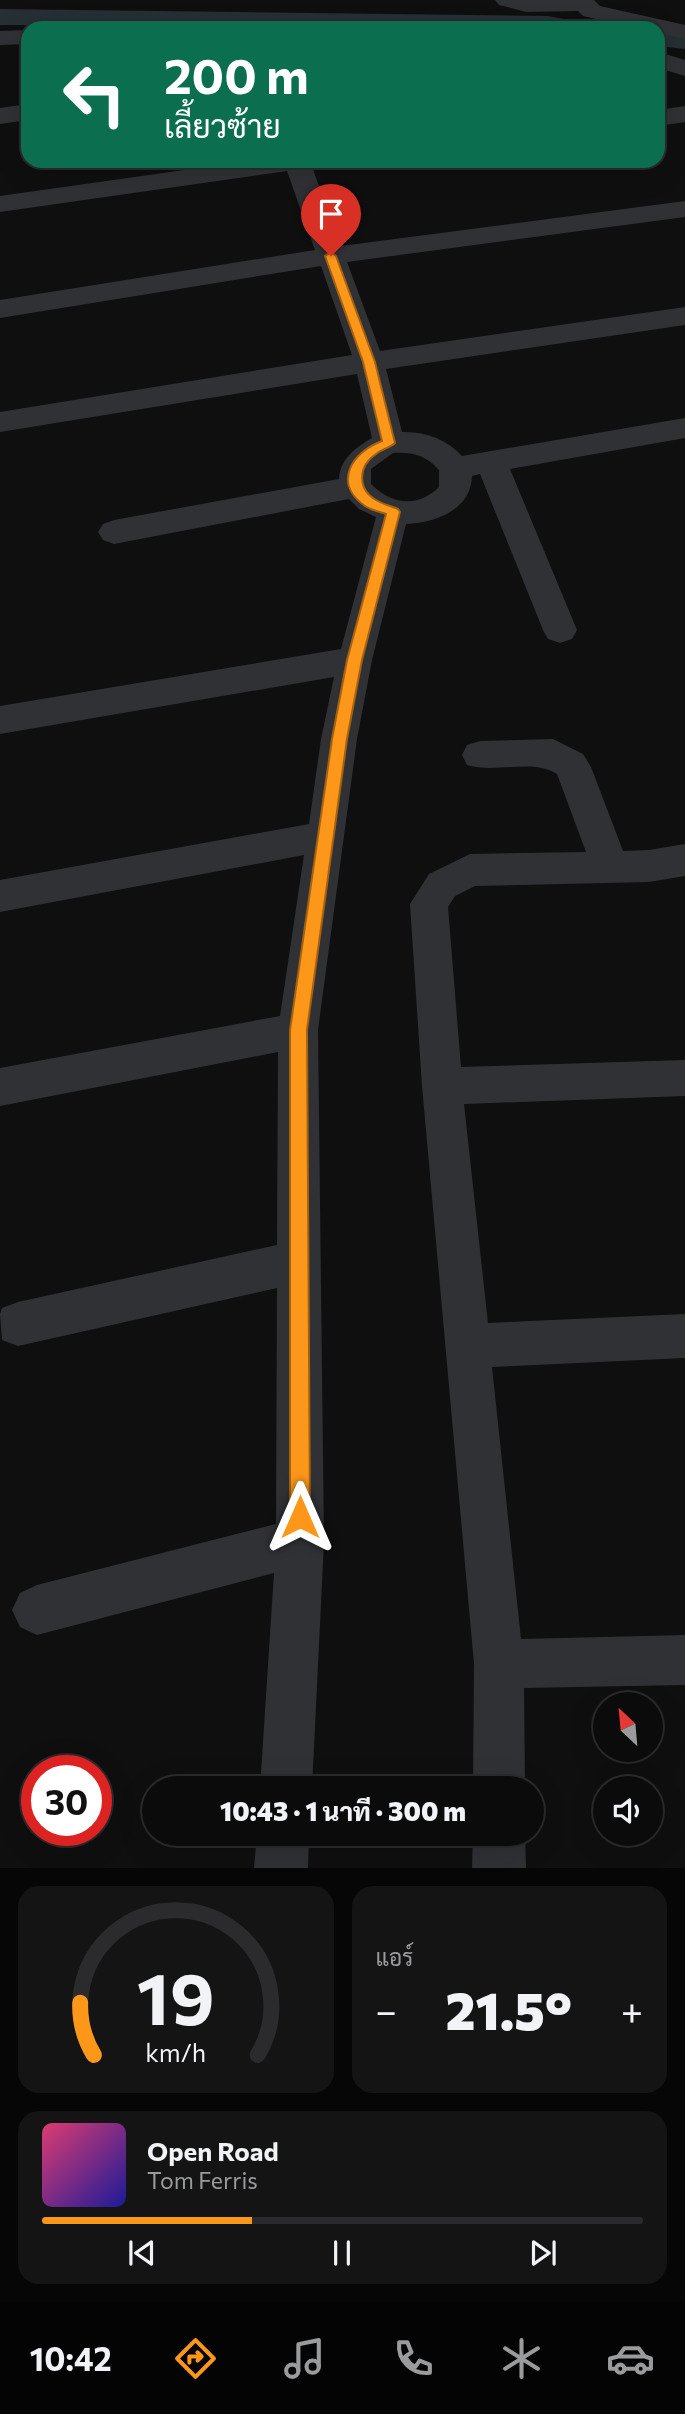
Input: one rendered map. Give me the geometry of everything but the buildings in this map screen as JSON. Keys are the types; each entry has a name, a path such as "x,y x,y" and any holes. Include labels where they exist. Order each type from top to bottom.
{"street":[{"path":"508,0 526,5 581,2 592,11 635,21"},
{"path":"665,28 685,32"},
{"path":"0,38 21,37"},
{"path":"665,62 685,69"},
{"path":"0,117 21,114"},
{"path":"665,117 685,114"},
{"path":"0,204 249,168"},
{"path":"300,168 369,362 389,443"},
{"path":"0,309 331,256 685,209"},
{"path":"0,422 369,362 685,316"},
{"path":"455,468 681,437"},
{"path":"389,443 416,443 441,452 455,468 457,480 453,492 443,502 420,511 393,512 370,503 356,486 354,473 360,460 372,449 389,443"},
{"path":"491,462 560,630"},
{"path":"114,532 356,486"},
{"path":"287,1776 300,1542 298,1030 325,836 355,660 393,512"},
{"path":"0,720 355,660"},
{"path":"480,755 553,753 570,764 578,777 608,865"},
{"path":"0,896 325,836"},
{"path":"499,1776 499,1664 442,1086 429,904 442,885 470,870 649,866 685,860"},
{"path":"0,1087 298,1030"},
{"path":"442,1086 685,1078"},
{"path":"18,1324 298,1262"},
{"path":"468,1346 685,1336"},
{"path":"37,1610 300,1542"},
{"path":"499,1664 685,1660"},
{"path":"281,1868 283,1846"},
{"path":"499,1846 499,1868"}],"waterway":[{"path":"0,17 313,21"},
{"path":"665,39 685,41"}],"route":[{"path":"300,1517 298,1030 340,739 355,660 393,512 370,503 356,486 354,473 360,460 372,449 389,443 369,362 331,256"}]}
